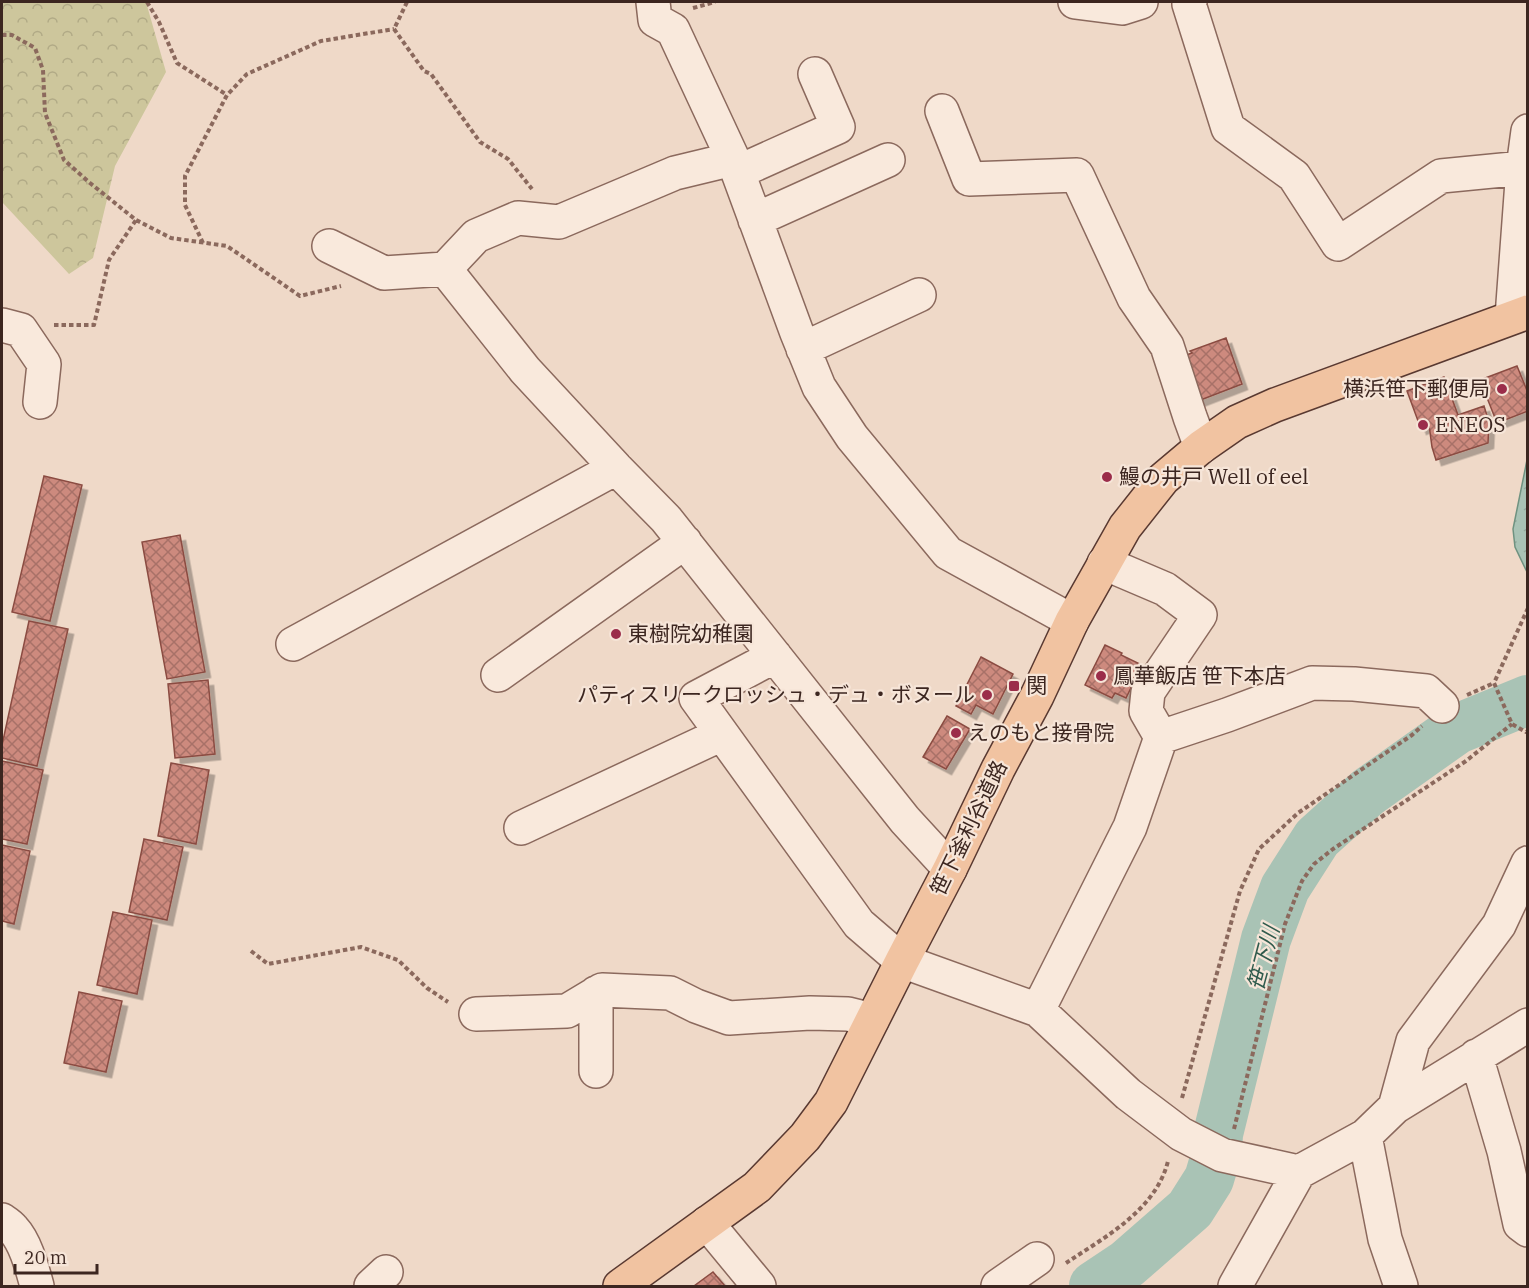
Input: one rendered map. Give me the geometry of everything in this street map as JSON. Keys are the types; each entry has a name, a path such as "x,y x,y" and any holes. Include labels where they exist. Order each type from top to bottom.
{"main road":[{"name":"笹下釜利谷道路","path":"620,1287 758,1186 805,1137 831,1102 1037,696 1072,621 1125,527 1163,479 1201,447 1237,422 1275,405 1520,315"}],"street":[{"path":"653,2 656,20 674,30 735,166 819,387 852,437 948,553 1072,621"},
{"path":"1075,2 1122,8 1141,2"},
{"path":"1185,2 1228,128 1294,176 1338,244 1441,176 1523,168"},
{"path":"330,246 384,273 445,268 476,236 518,218 559,222 675,173 735,166 838,127 814,74"},
{"path":"942,111 969,179 1077,175 1134,298 1167,346 1201,447"},
{"path":"1520,315 1523,168 1527,131"},
{"path":"756,220 888,160"},
{"path":"445,268 525,370 666,519 905,820 950,869"},
{"path":"803,349 919,295"},
{"path":"2,325 21,330 44,364 40,402"},
{"path":"293,644 616,468"},
{"path":"498,675 685,542"},
{"path":"1038,1010 1130,827 1161,737 1146,711 1148,692 1200,615 1166,589 1104,563"},
{"path":"775,656 696,698 859,924 902,961 1038,1010 1128,1094 1177,1131 1225,1156 1299,1172"},
{"path":"1161,737 1312,683 1354,684 1426,691 1442,706"},
{"path":"521,828 722,734"},
{"path":"1395,1107 1413,1041 1499,925 1527,863"},
{"path":"476,1014 567,1011 602,990 670,993 696,1006 729,1018 810,1013 848,1014 872,1020"},
{"path":"596,993 596,1071"},
{"path":"1235,1287 1299,1172 1365,1136 1395,1107 1527,1024"},
{"path":"1476,1056 1504,1151 1520,1224 1527,1230"},
{"path":"1365,1136 1385,1239 1401,1287"},
{"path":"2,1220 13,1229 25,1250 37,1287"},
{"path":"707,1223 759,1287"},
{"path":"998,1287 1037,1259"}],"path":[{"path":"147,2 159,22 177,63 227,95"},
{"path":"394,29 407,2"},
{"path":"203,243 185,205 185,176 227,95 247,74 321,41 394,29"},
{"path":"394,29 424,72 431,74 480,142 508,159 559,222"},
{"path":"2,35 12,35 34,48 43,70 45,113 64,159 136,220 171,238 226,246 300,296 384,273"},
{"path":"48,325 94,325 109,260 136,220"},
{"path":"1037,1259 1043,1258 1053,1272 1115,1230 1137,1212 1156,1190 1166,1172 1240,891 1259,849 1298,813 1412,735 1442,706 1494,683 1527,608"},
{"path":"1494,683 1512,724 1527,731"},
{"path":"1225,1156 1285,924 1302,881 1314,864 1333,849 1466,761 1512,724"},
{"path":"251,951 268,964 361,947 398,960 427,988 467,1014 476,1014"}],"green space":[{"path":"2,2 146,2 166,72 115,166 93,258 69,274 2,202"}],"water":[{"path":"1527,460 1527,572 1515,547 1513,529"}],"building":[{"path":"1226,338 1242,384 1198,401 1184,356 1192,353 1190,351"},
{"name":"横浜笹下郵便局","path":"1517,366 1528,393 1528,411 1497,423 1480,380"},
{"path":"1444,377 1458,415 1484,406 1489,422 1488,443 1436,460 1429,425 1421,429 1407,391"},
{"path":"44,476 82,485 50,621 12,612"},
{"path":"180,535 205,672 167,679 142,542"},
{"path":"29,621 68,629 37,766 2,758 2,745"},
{"path":"1105,645 1142,665 1126,698 1115,693 1112,698 1085,685"},
{"path":"981,657 1013,674 993,714 976,705 971,714 956,706"},
{"path":"208,680 215,754 175,758 168,684"},
{"path":"947,716 970,729 946,769 923,757"},
{"path":"2,761 43,770 27,844 2,839"},
{"path":"171,763 209,770 196,844 158,836"},
{"path":"144,839 183,847 167,920 129,912"},
{"path":"2,845 30,851 14,924 2,921"},
{"path":"113,912 152,920 137,994 97,985"},
{"path":"79,992 122,1001 106,1072 64,1063"},
{"path":"713,1272 725,1286 694,1286"}],"waterway":[{"name":"笹下川","path":"1094,1286 1127,1264 1190,1209 1209,1179 1266,939 1285,888 1317,838 1368,792 1457,729 1528,700"}],"place":[{"name":"横浜笹下郵便局","path":"1502,389"},
{"name":"ENEOS","path":"1423,425"},
{"name":"鰻の井戸 Well of eel","path":"1107,477"},
{"name":"東樹院幼稚園","path":"616,634"},
{"name":"鳳華飯店 笹下本店","path":"1101,676"},
{"name":"関","path":"1014,686"},
{"name":"パティスリークロッシュ・デュ・ボヌール","path":"987,695"},
{"name":"えのもと接骨院","path":"956,733"}]}
